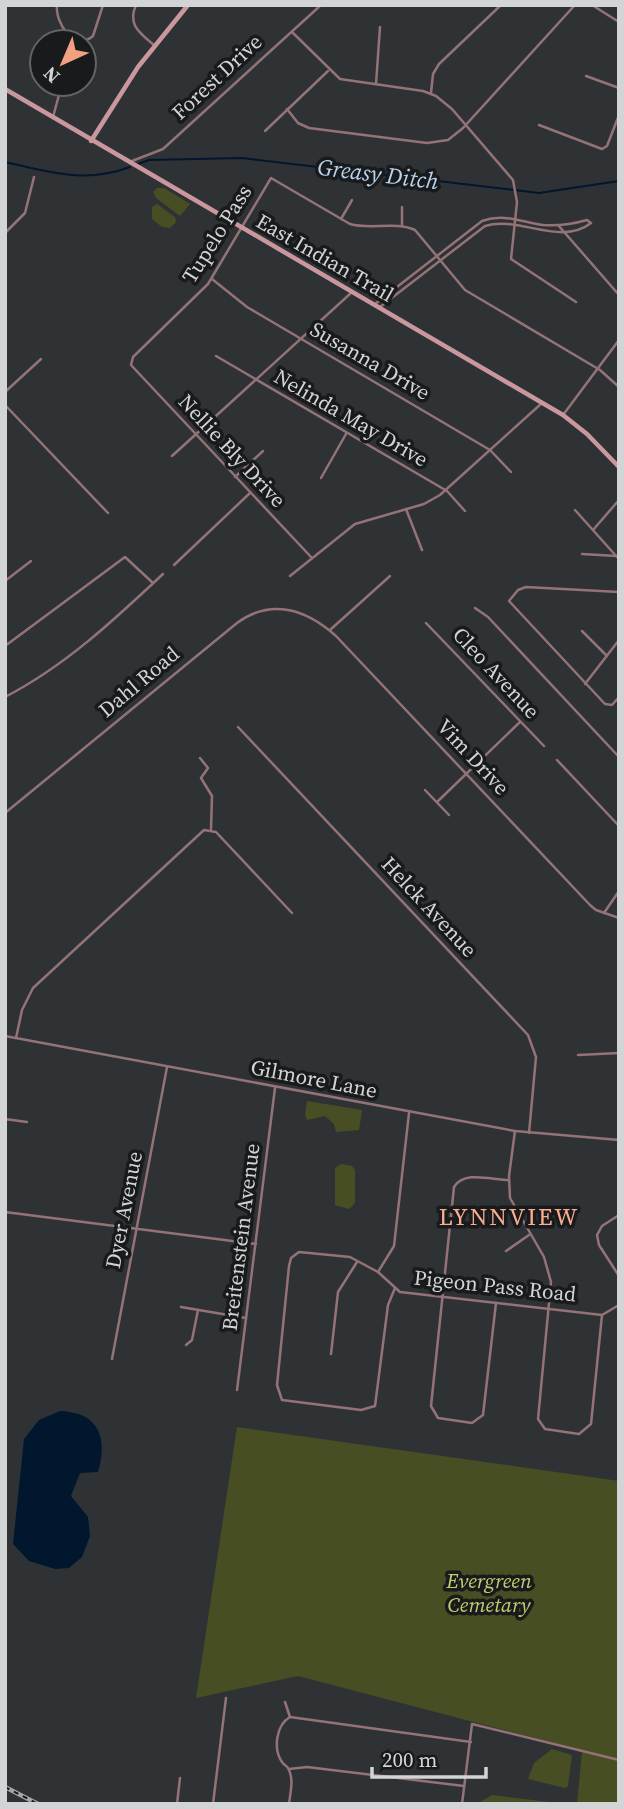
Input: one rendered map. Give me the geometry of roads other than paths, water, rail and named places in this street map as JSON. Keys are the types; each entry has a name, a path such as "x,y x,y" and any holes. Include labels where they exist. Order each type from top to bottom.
{"main road":[{"path":"91,141 155,46 188,5"},
{"name":"East Indian Trail","path":"5,89 241,229 542,402 587,434 619,467"}],"street":[{"path":"57,5 63,28"},
{"path":"95,28 103,5"},
{"path":"136,5 132,16 133,25 155,46"},
{"name":"Forest Drive","path":"130,164 137,158 163,149 321,5"},
{"path":"431,93 433,74 439,64 501,5"},
{"path":"287,109 295,120 306,127 426,143 449,140 575,5"},
{"path":"592,5 619,22"},
{"path":"376,84 380,27"},
{"path":"292,32 340,79 431,93 466,124 514,185 517,197 516,225 511,259 576,302"},
{"path":"265,131 329,70"},
{"path":"586,76 619,88"},
{"path":"53,117 58,98"},
{"path":"539,125 604,148 619,115"},
{"path":"5,233 25,213 34,177"},
{"name":"Tupelo Pass","path":"131,365 133,357 212,279 271,178 341,219"},
{"path":"352,200 341,219 365,227 402,226 418,233 457,283 476,298 597,369 619,387"},
{"path":"402,207 402,226"},
{"path":"502,216 558,225 587,220 591,223 562,231 536,230 502,223 485,226 377,306 434,255 482,221 502,216"},
{"path":"558,225 619,295"},
{"name":"Susanna Drive","path":"212,279 247,307 490,450 511,472"},
{"path":"172,456 352,291"},
{"path":"563,415 619,340"},
{"name":"Nelinda May Drive","path":"216,356 445,491 466,512"},
{"path":"5,392 41,359"},
{"name":"Nellie Bly Drive","path":"131,365 312,558"},
{"path":"290,576 355,524 432,501 542,402"},
{"path":"5,405 108,513"},
{"path":"321,478 346,434"},
{"path":"236,477 263,451"},
{"path":"174,565 250,493"},
{"path":"593,530 619,500"},
{"path":"406,509 422,550"},
{"path":"575,510 618,556"},
{"path":"582,554 618,556"},
{"path":"5,646 125,557 153,583"},
{"path":"5,581 31,561"},
{"path":"5,697 45,675 103,629 163,574"},
{"path":"330,630 390,576"},
{"path":"619,592 522,588 509,601 607,705 612,705 619,697"},
{"name":"Dahl Road","path":"5,813 243,618 273,608 305,614"},
{"path":"475,608 488,617 619,757"},
{"name":"Vim Drive","path":"305,614 330,630 590,905 619,918"},
{"name":"Cleo Avenue","path":"426,623 544,746"},
{"path":"582,631 607,656"},
{"path":"585,684 619,640"},
{"path":"437,802 520,722"},
{"name":"Helck Avenue","path":"238,727 528,1035 536,1057 529,1133"},
{"path":"200,758 208,768 201,778 213,800 211,829 292,913"},
{"path":"558,760 619,826"},
{"path":"425,790 449,815"},
{"path":"16,1038 22,1010 34,987 193,839 204,830 211,829"},
{"path":"604,913 619,891"},
{"name":"Gilmore Lane","path":"5,1036 515,1132 619,1140"},
{"path":"578,1055 619,1053"},
{"name":"Dyer Avenue","path":"113,1359 167,1067"},
{"name":"Breitenstein Avenue","path":"237,1390 275,1088"},
{"path":"378,1272 394,1246 409,1113"},
{"path":"5,1119 27,1122"},
{"path":"515,1132 509,1180 512,1203 548,1269 550,1307 538,1419 545,1429 583,1433 591,1424 603,1315"},
{"path":"496,1302 484,1413 475,1422 438,1418 431,1406 455,1185 467,1177 509,1180"},
{"path":"5,1212 256,1244"},
{"path":"619,1215 602,1226 597,1235 599,1245 619,1276"},
{"path":"506,1251 530,1235"},
{"name":"Pigeon Pass Road","path":"395,1288 388,1305 377,1401 371,1409 355,1410 287,1403 277,1393 289,1266 294,1255 301,1252 342,1255 357,1261 378,1272 400,1292 603,1315 619,1305"},
{"path":"331,1354 338,1292 357,1261"},
{"path":"181,1307 246,1318"},
{"path":"186,1345 192,1340 198,1310"},
{"path":"213,1804 226,1698"},
{"path":"285,1702 290,1717"},
{"path":"289,1804 289,1769 282,1762 278,1737 280,1726 290,1717 471,1742"},
{"path":"461,1804 472,1724 619,1760"},
{"path":"289,1769 307,1767 464,1786"},
{"path":"177,1804 180,1778"}],"water":[{"path":"60,1411 84,1416 92,1422 101,1438 102,1448 98,1472 80,1473 71,1496 88,1517 90,1536 82,1557 69,1568 55,1569 29,1561 13,1544 24,1439 39,1420"}],"waterway":[{"name":"Greasy Ditch","path":"138,164 149,160 242,158 539,193 619,181"},
{"name":"Greasy Ditch","path":"5,162 83,176 130,167"}],"railway":[{"path":"5,1787 38,1804"}],"district":[{"name":"LYNNVIEW","path":"509,1217"}],"park label":[{"name":"Evergreen Cemetary","path":"489,1593"}]}
